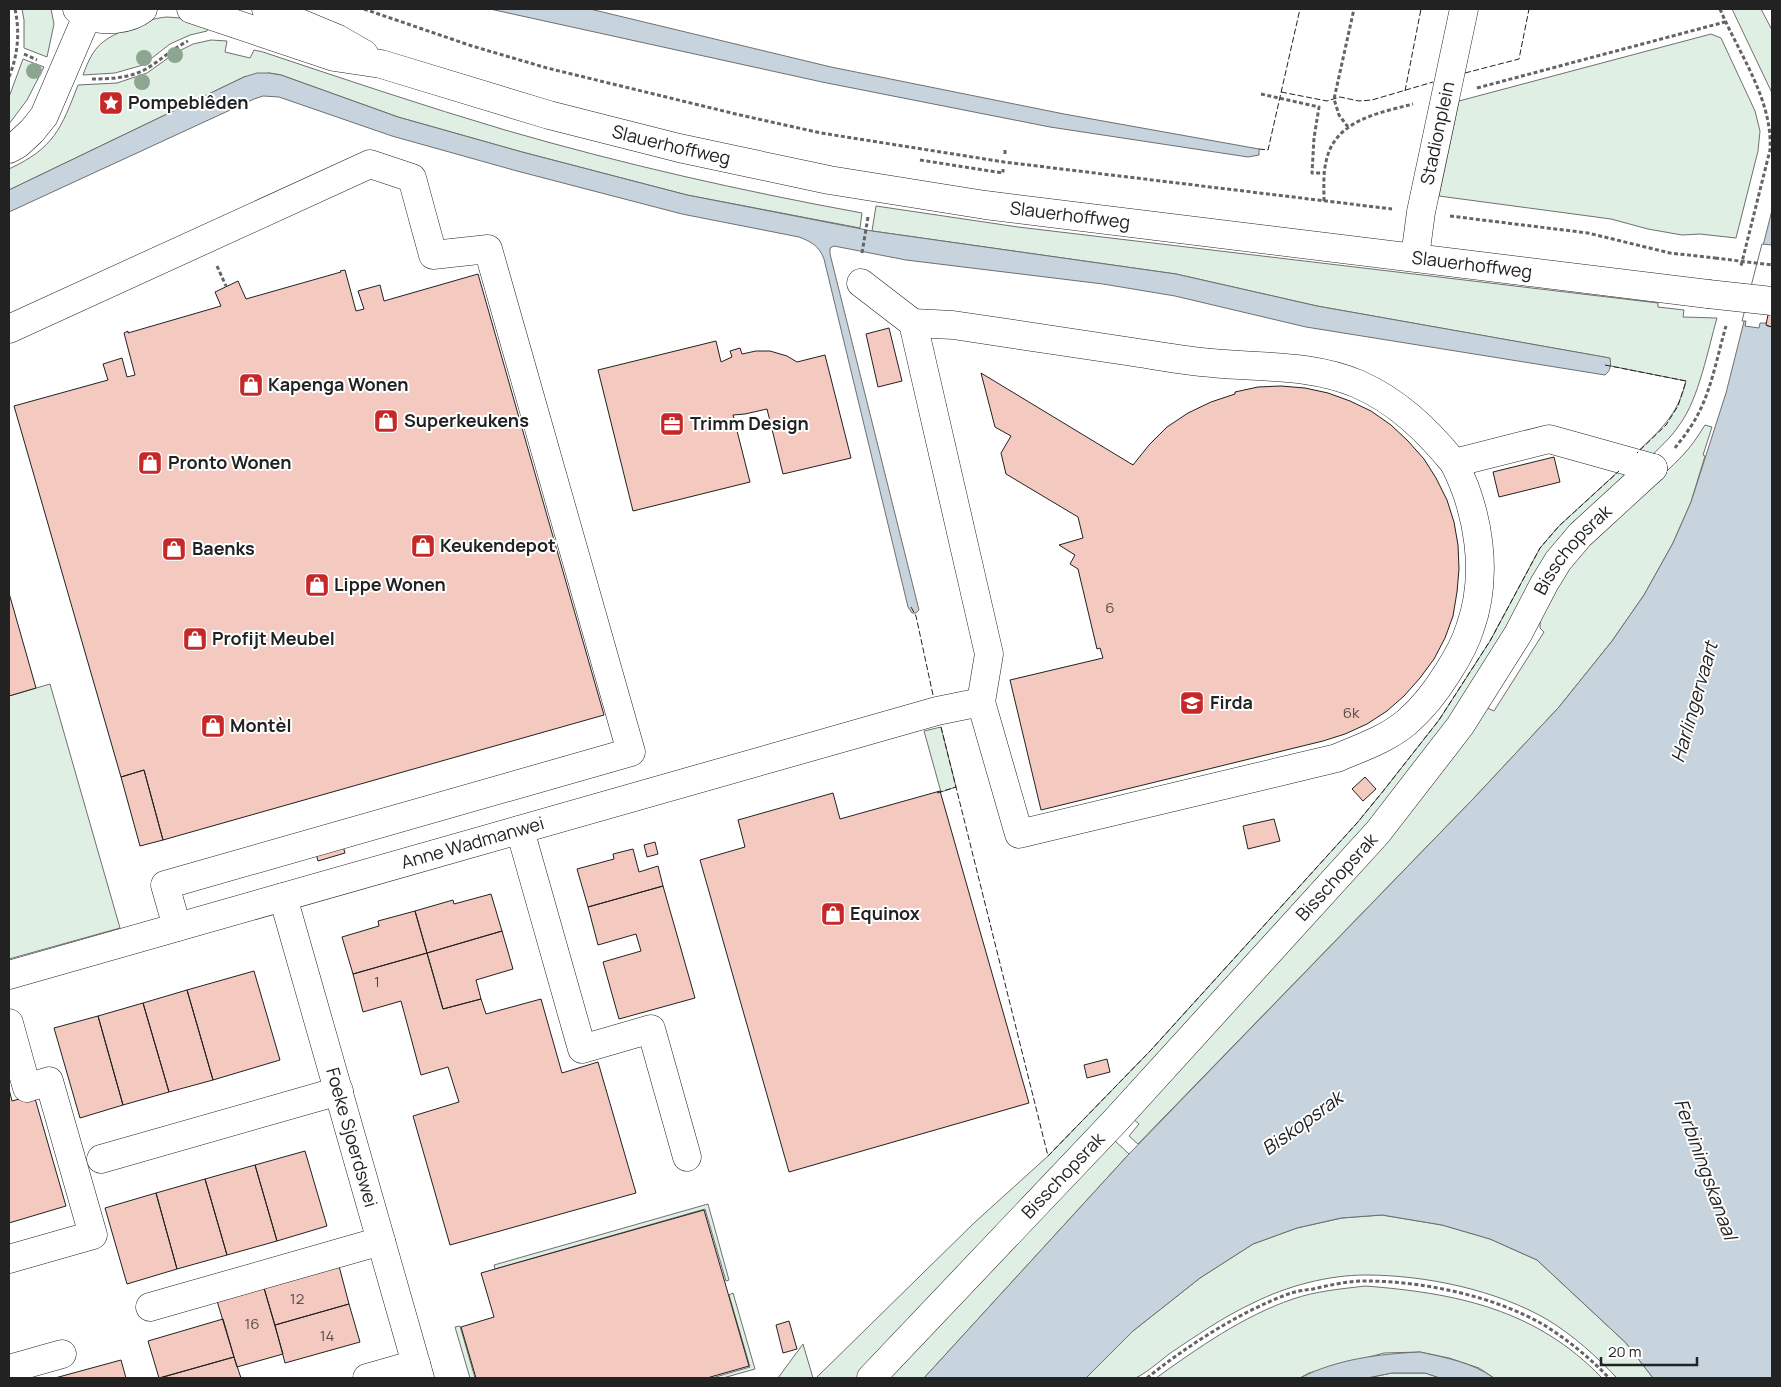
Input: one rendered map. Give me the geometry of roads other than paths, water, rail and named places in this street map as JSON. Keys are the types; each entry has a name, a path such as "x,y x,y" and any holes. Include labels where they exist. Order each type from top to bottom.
{"main road":[{"path":"9,149 18,144 32,131 44,116 82,12 112,20 137,14 143,9"},
{"name":"Slauerhoffweg","path":"191,9 334,57 381,64 549,115 679,148 829,180 985,204 1772,301"},
{"name":"Slauerhoffweg","path":"266,9 338,38 381,64"},
{"name":"Stadionplein","path":"1415,257 1421,212 1464,9"},
{"path":"9,329 370,164 412,178 433,255 488,249 631,752 165,885 177,927"},
{"path":"860,284 913,323 953,325 1212,363 1305,369 1332,375 1357,384 1378,394 1400,409 1422,427 1454,463 1465,484 1474,516 1480,562 1478,595 1471,627 1461,651 1428,701 1406,722 1372,744 1337,758 1019,834 981,702 989,654 913,323"},
{"name":"Bisschopsrak","path":"872,1378 1116,1120 1378,832 1460,726 1518,634 1558,561 1580,535 1653,468 1549,439 1454,463"},
{"name":"Anne Wadmanwei","path":"9,975 937,711 981,702"},
{"path":"520,830 582,1049 650,1029 687,1158"},
{"name":"Foeke Sjoerdswei","path":"283,897 418,1371"},
{"path":"9,1259 93,1235 50,1081 27,1088 11,1038"},
{"path":"101,1159 338,1091"},
{"path":"150,1308 381,1241"},
{"path":"9,1369 62,1354"},
{"path":"367,1378 418,1371"}],"water":[{"path":"490,9 590,9 831,67 1064,114 1259,149 1259,155 1248,157 1050,127 822,82"},
{"path":"257,73 281,75 398,117 687,195 872,231 1176,274 1317,306 1610,358 1610,368 1605,375 1306,327 1175,296 1103,284 906,260 834,246 830,248 830,254 919,610 916,613 912,613 908,607 824,259 817,248 804,239 682,214 517,171 392,136 279,97 263,96 9,212 9,190 244,77"},
{"path":"1772,210 1772,1378 1653,1378 1626,1343 1537,1260 1490,1239 1442,1225 1382,1215 1341,1218 1297,1228 1253,1244 1200,1278 1133,1331 1086,1378 924,1378 1129,1154 1474,798 1559,707 1612,641 1644,595 1673,543 1691,502 1726,393"},
{"path":"1420,1352 1468,1364 1494,1378 1440,1378 1425,1373 1392,1373 1367,1378 1300,1378 1343,1362 1389,1354"}],"place":[{"name":"Pompeblêden","path":"111,103"},
{"name":"Kapenga Wonen","path":"251,385"},
{"name":"Superkeukens","path":"386,421"},
{"name":"Trimm Design","path":"672,424"},
{"name":"Pronto Wonen","path":"150,463"},
{"name":"Keukendepot","path":"423,546"},
{"name":"Baenks","path":"174,549"},
{"name":"Lippe Wonen","path":"317,585"},
{"name":"Profijt Meubel","path":"195,639"},
{"name":"Firda","path":"1192,703"},
{"name":"Montèl","path":"213,726"},
{"name":"Equinox","path":"833,914"}],"water label":[{"name":"Harlingervaart","path":"1694,702"},
{"name":"Biskopsrak","path":"1302,1123"},
{"name":"Ferbiningskanaal","path":"1706,1169"}]}
